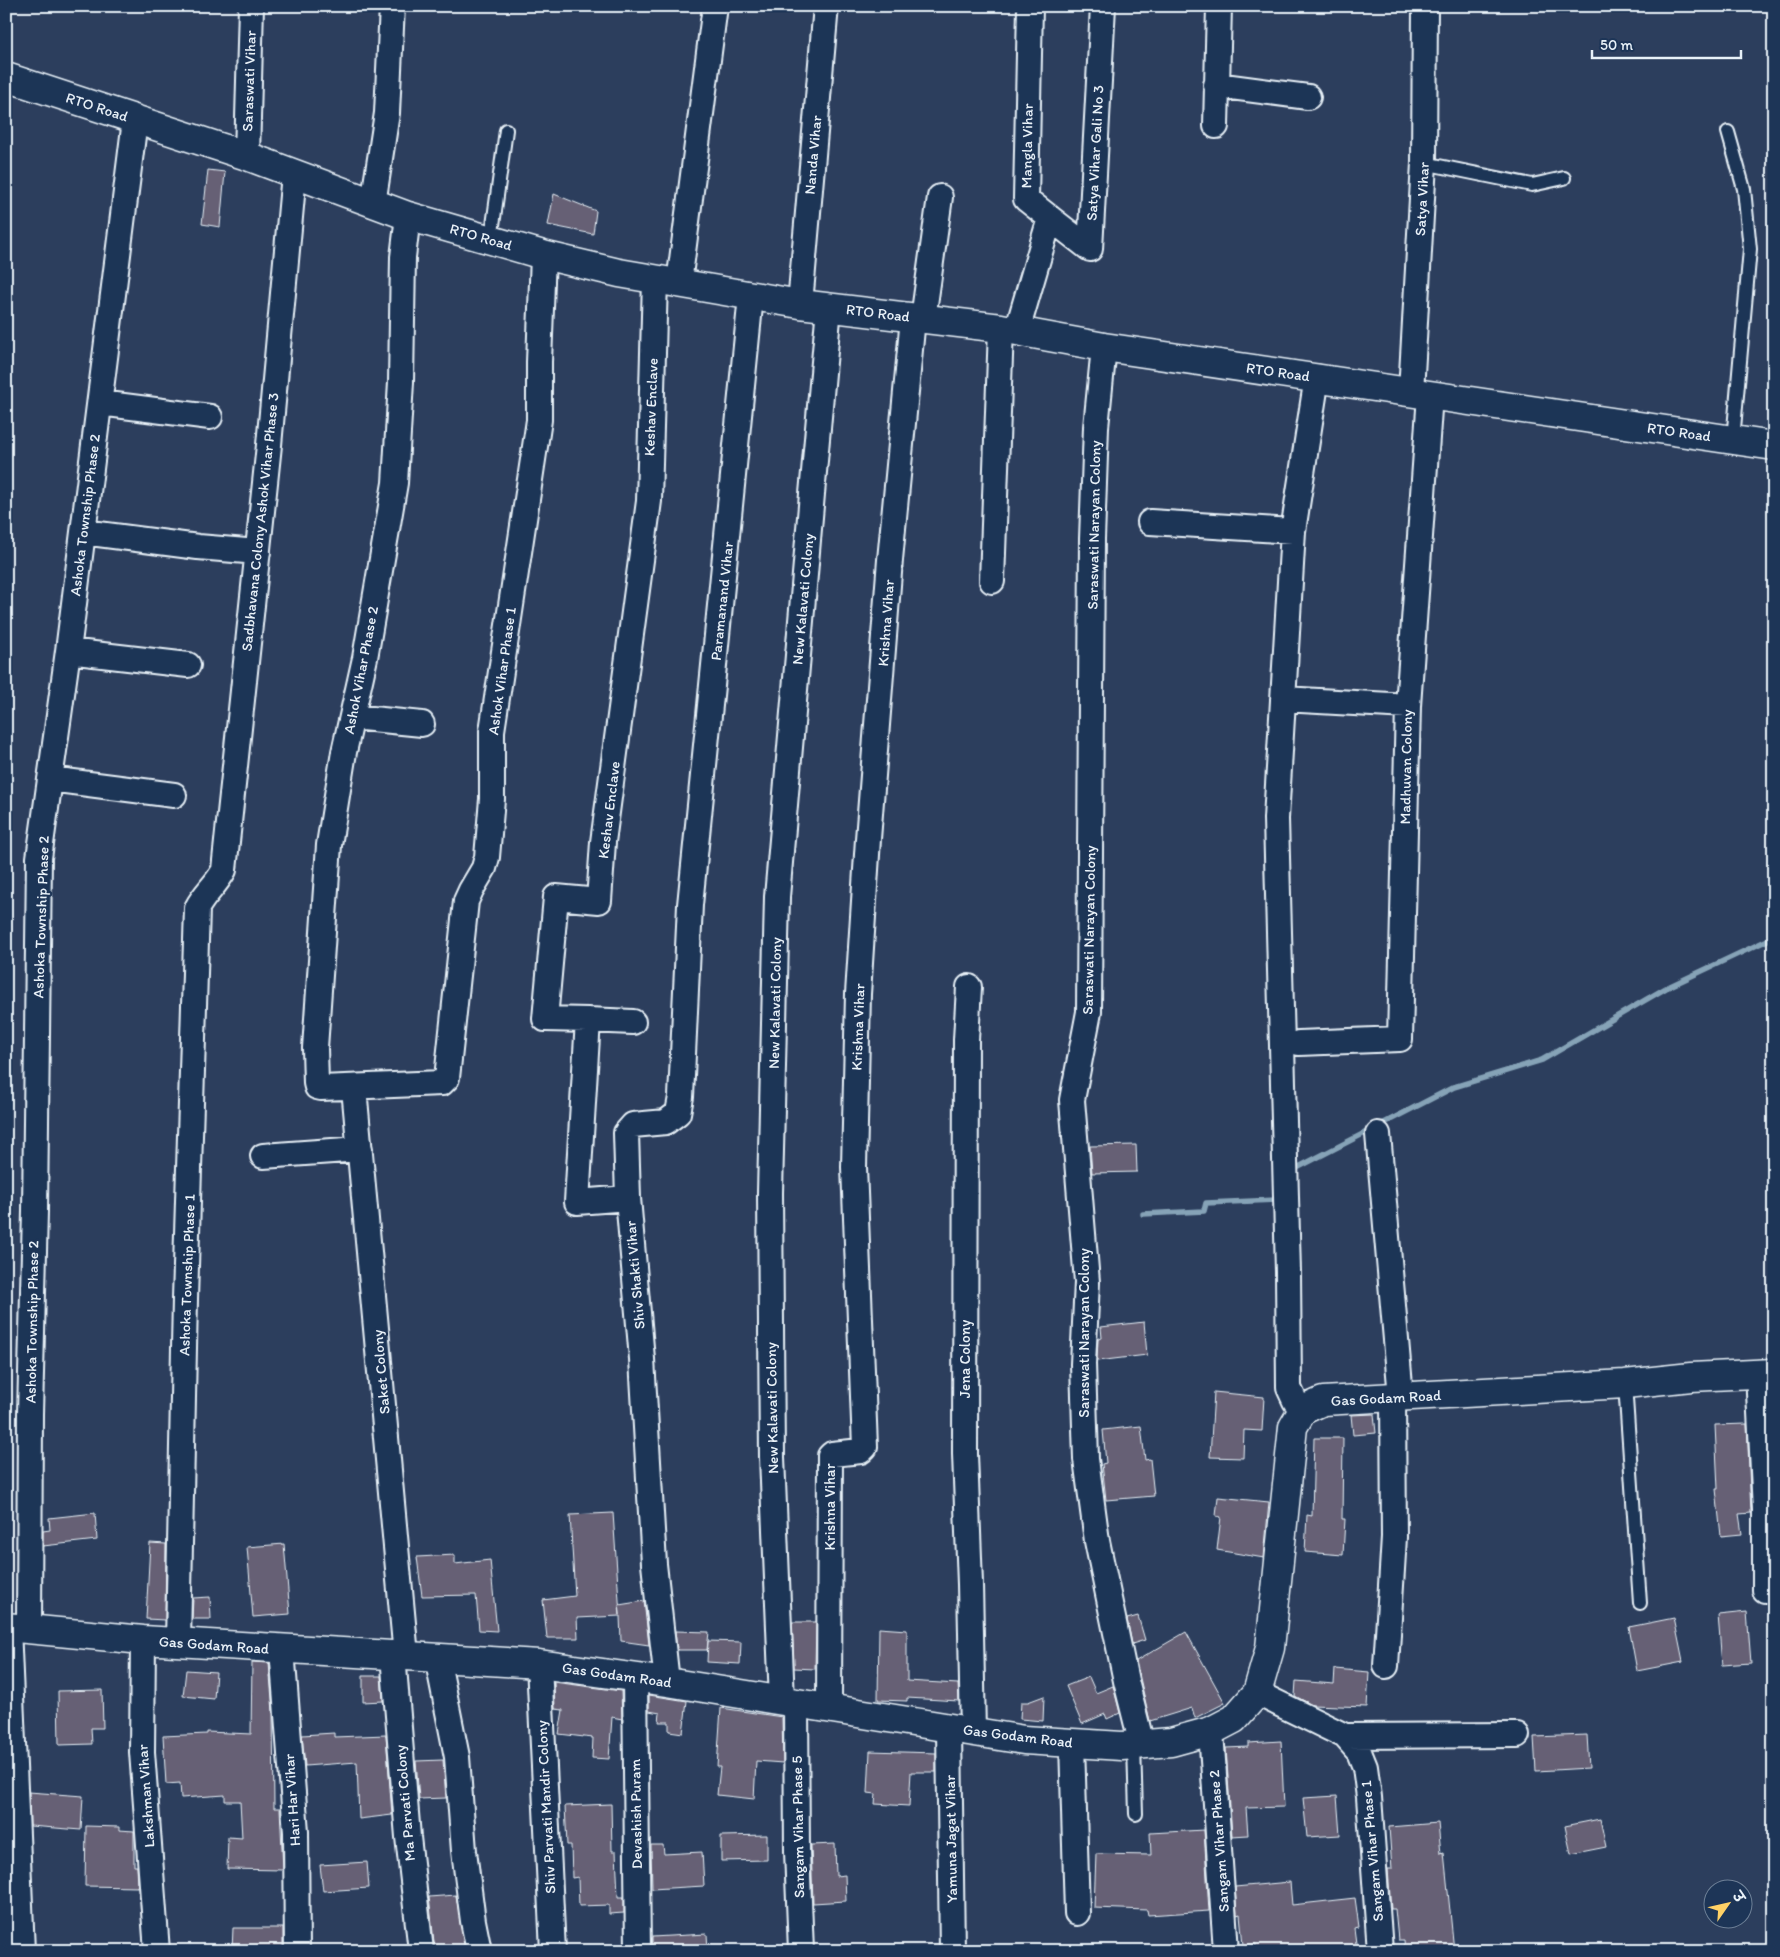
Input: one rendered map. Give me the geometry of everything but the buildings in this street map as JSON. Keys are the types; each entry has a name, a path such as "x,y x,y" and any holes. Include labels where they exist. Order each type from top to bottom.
{"main road":[{"name":"RTO Road","path":"6,77 246,156 408,216 543,255 667,281 800,304 1009,330 1104,347 1774,446"},
{"name":"Gas Godam Road","path":"14,1628 143,1640 539,1664 667,1682 1024,1740 1138,1745 1171,1742 1211,1731 1234,1719 1257,1693 1270,1648 1293,1427 1303,1410 1323,1401 1624,1384 1766,1373"}],"street":[{"name":"Saraswati Vihar","path":"246,156 251,6"},
{"path":"372,204 387,113 392,6"},
{"path":"667,281 716,6"},
{"name":"Nanda Vihar","path":"800,304 826,6"},
{"name":"Mangla Vihar","path":"1030,6 1026,199 1050,218"},
{"name":"Satya Vihar Gali No 3","path":"1050,218 1090,249 1103,6"},
{"path":"1216,126 1218,6"},
{"name":"Satya Vihar","path":"1420,394 1426,6"},
{"path":"1216,85 1308,97"},
{"name":"Ashoka Township Phase 2","path":"22,1951 14,1628 30,1414 35,1211 39,858 84,532 135,120"},
{"name":"Sadbhavana Colony Ashok Vihar Phase 3","path":"197,908 201,900 219,880 224,870 258,552 294,174"},
{"path":"918,318 940,197"},
{"name":"Ashok Vihar Phase 2","path":"354,1088 318,1087 315,1048 329,845 352,717 365,658 395,483 401,382 403,256 408,216"},
{"path":"992,581 1009,330 1050,218"},
{"name":"Ashok Vihar Phase 1","path":"354,1088 442,1083 447,1078 466,901 488,857 492,799 492,731 539,420 543,255"},
{"name":"Keshav Enclave","path":"588,1020 545,1019 554,916 556,898 599,901 603,842 649,501 667,281"},
{"name":"Paramanand Vihar","path":"690,906 751,296"},
{"name":"New Kalavati Colony","path":"789,1702 772,1448 770,1193 777,897 830,307"},
{"name":"Krishna Vihar","path":"829,1708 830,1456 832,1454 861,1451 865,1448 854,1167 858,994 890,560 918,318"},
{"name":"Saraswati Narayan Colony","path":"1104,347 1096,427 1092,539 1089,1012 1072,1100 1087,1282 1083,1364 1086,1459 1097,1541 1138,1745"},
{"path":"1303,1410 1295,1401 1289,1388 1276,819 1293,531 1317,377"},
{"name":"Madhuvan Colony","path":"1299,1043 1400,1038 1408,706 1420,394"},
{"path":"100,403 210,417"},
{"path":"1150,522 1293,531"},
{"path":"84,532 198,547 258,552"},
{"path":"68,651 188,665"},
{"path":"1284,699 1408,706"},
{"path":"352,717 422,724"},
{"path":"50,779 174,795"},
{"name":"Shiv Shakti Vihar","path":"667,1682 654,1564 642,1359 628,1198 626,1133 632,1125 666,1122 678,1113 680,1105 690,906"},
{"name":"Ashoka Township Phase 1","path":"178,1642 185,1299 197,908"},
{"name":"Jena Colony","path":"961,1730 970,1584 964,1454 966,1050 969,987"},
{"path":"628,1198 579,1202 576,1199 588,1020 633,1022"},
{"name":"Saket Colony","path":"354,1088 400,1656"},
{"path":"1378,1134 1397,1397 1394,1537 1386,1666"},
{"path":"263,1156 360,1149"},
{"path":"1765,1590 1766,1373"},
{"name":"Lakshman Vihar","path":"143,1640 142,1752 157,1951"},
{"name":"Hari Har Vihar","path":"282,1649 296,1832 296,1951"},
{"name":"Ma Parvati Colony","path":"400,1656 408,1837 420,1951"},
{"path":"437,1657 457,1757 464,1851 479,1951"},
{"name":"Shiv Parvati Mandir Colony","path":"539,1664 553,1951"},
{"name":"Devashish Puram","path":"635,1678 638,1951"},
{"name":"Sangam Vihar Phase 1","path":"1257,1693 1344,1736 1359,1752 1365,1768 1369,1797 1380,1951"},
{"name":"Sangam Vihar Phase 5","path":"789,1702 801,1951"},
{"name":"Yamuna Jagat Vihar","path":"952,1951 961,1730"},
{"name":"Sangam Vihar Phase 2","path":"1211,1731 1226,1951"},
{"path":"1344,1736 1516,1736"},
{"path":"1072,1743 1077,1913"}],"lane":[{"path":"491,240 506,130"},
{"path":"1728,132 1744,190 1750,249 1732,440"},
{"path":"1424,163 1532,186 1564,178"},
{"path":"1624,1384 1640,1603"},
{"path":"1136,1814 1138,1745"}],"waterway":[{"path":"1291,1171 1454,1087 1542,1060 1666,988 1774,937"},
{"path":"1143,1214 1204,1211 1206,1203 1276,1200 1277,1196"}]}
